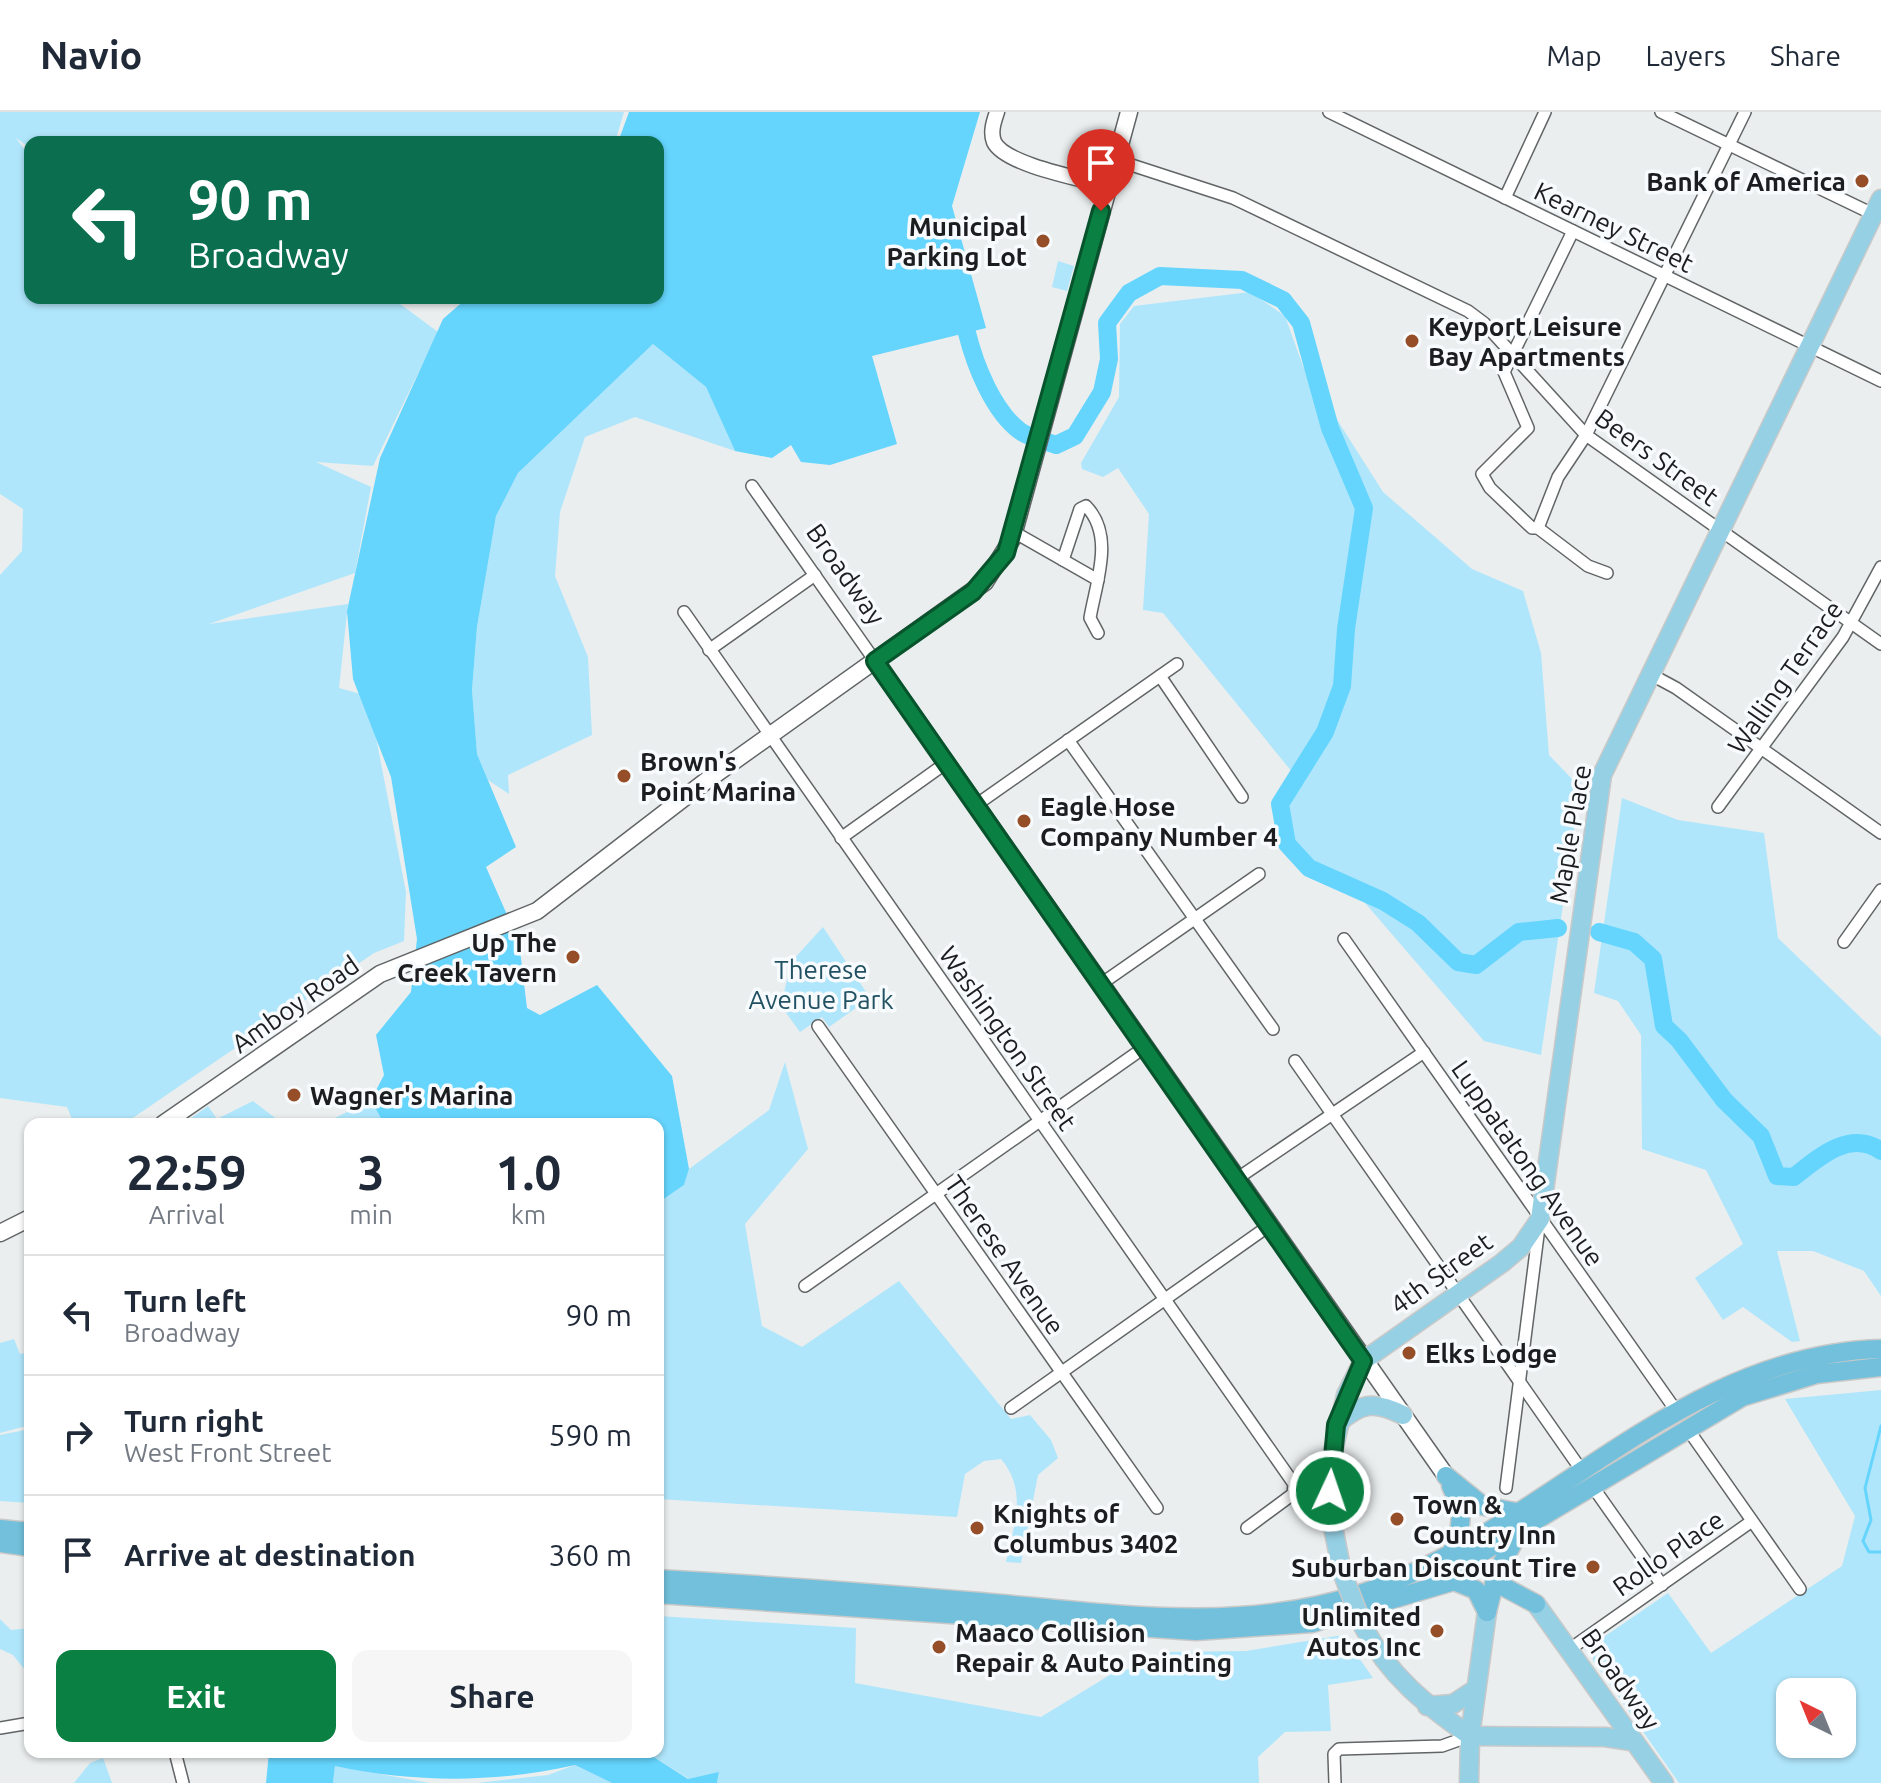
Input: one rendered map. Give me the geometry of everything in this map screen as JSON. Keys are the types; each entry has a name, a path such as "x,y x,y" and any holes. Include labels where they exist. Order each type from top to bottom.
{"highway":[{"path":"1414,1592 1593,1487 1738,1380 1805,1358 1881,1349"},
{"path":"664,1579 1113,1613 1226,1616 1271,1613 1340,1600 1407,1576 1452,1552 1582,1471 1682,1420 1784,1382 1881,1367"},
{"path":"1446,1476 1483,1506 1516,1512"},
{"path":"1446,1476 1461,1507 1462,1525 1452,1552"},
{"path":"0,1529 24,1531"},
{"path":"1487,1612 1497,1572 1520,1532"},
{"path":"0,1543 24,1546"},
{"path":"1497,1572 1504,1587 1536,1604"},
{"path":"664,1594 1196,1631 1312,1623 1366,1610 1444,1582 1460,1582 1476,1590 1487,1612"}],"main road":[{"name":"Amboy Road","path":"172,1118 380,974 524,918 768,736 985,582 1003,559 1014,532 1129,112"},
{"name":"Maple Place","path":"1540,1219 1600,783 1809,346 1878,211"},
{"name":"Broadway","path":"875,661 1446,1476"},
{"name":"4th Street","path":"1363,1361 1459,1295 1521,1247 1540,1219"},
{"path":"0,1233 24,1221"},
{"path":"1363,1361 1336,1425 1330,1491 1342,1572 1363,1626 1395,1676 1427,1706 1470,1736 1583,1737 1631,1741"},
{"path":"1336,1425 1354,1410 1368,1404 1386,1407 1403,1415"},
{"name":"Broadway","path":"1536,1604 1631,1741 1664,1783"},
{"path":"1469,1783 1470,1736 1487,1612"},
{"path":"1427,1706 1453,1704 1476,1689"},
{"path":"1583,1737 1596,1726 1601,1699"}],"street":[{"path":"997,112 993,139 1009,157 1108,186"},
{"name":"Kearney Street","path":"1329,112 1881,381"},
{"path":"1505,198 1545,112"},
{"path":"1661,112 1878,211"},
{"path":"1538,528 1558,477 1586,435 1745,112"},
{"name":"Beers Street","path":"1116,160 1231,197 1454,304 1484,323 1586,435 1881,644"},
{"path":"1573,231 1503,376 1528,428 1482,474 1490,488 1520,519 1538,528 1588,566 1607,573"},
{"name":"Broadway","path":"752,486 875,661"},
{"path":"1063,560 1080,509 1088,507 1101,537 1098,580 1090,618 1098,633"},
{"path":"1014,532 1098,580"},
{"name":"Walling Terrace","path":"1718,807 1852,623 1881,567"},
{"path":"709,650 815,575"},
{"name":"Washington Street","path":"684,612 1295,1489 1247,1528"},
{"path":"976,805 1177,664"},
{"path":"1650,674 1762,748 1881,833"},
{"path":"1160,676 1242,797"},
{"path":"1068,740 1273,1029"},
{"path":"841,838 946,763"},
{"path":"1101,984 1259,874"},
{"path":"1844,942 1881,890"},
{"name":"Luppatatong Avenue","path":"1344,939 1800,1589"},
{"name":"Therese Avenue","path":"818,1026 1157,1508"},
{"path":"805,1286 1145,1047"},
{"path":"1238,1178 1424,1052"},
{"path":"1295,1061 1582,1471"},
{"name":"Maple Place","path":"1506,1488 1540,1219"},
{"path":"1011,1408 1270,1225"},
{"path":"1593,1487 1662,1585"},
{"name":"Rollo Place","path":"1570,1649 1752,1521"},
{"path":"0,1728 24,1724"},
{"path":"1335,1783 1335,1751 1439,1747 1470,1736"},
{"path":"177,1758 183,1783"}],"green space":[{"path":"0,112 624,112 617,136 24,136 24,144 16,138 24,149 24,304 400,304 438,332 373,466 316,462 371,487 355,573 209,624 348,604 339,688 368,696 406,892 404,941 374,953 133,1118 72,1118 67,1107 0,1098 0,575 22,551 23,509 0,494"},
{"path":"1058,261 1074,266 1067,291 1052,287"},
{"path":"1250,292 1285,316 1303,366 1383,492 1472,569 1523,591 1541,653 1549,755 1572,779 1581,782 1541,1055 1484,1041 1359,896 1310,878 1281,845 1274,808 1292,772 1163,613 1143,610 1149,514 1118,468 1103,477 1082,469 1081,463 1119,397 1120,324 1134,306"},
{"path":"653,344 706,387 735,451 635,417 585,437 560,512 555,576 588,657 592,735 508,775 509,794 488,780 477,754 472,690 477,627 496,516 518,473"},
{"path":"1622,798 1678,820 1764,833 1778,938 1881,1037 1881,1296 1864,1271 1813,1251 1777,1251 1800,1341 1792,1342 1743,1307 1723,1320 1695,1278 1743,1244 1706,1170 1642,1149 1641,1035 1618,1001 1594,993"},
{"name":"Therese Avenue Park","path":"823,927 870,998 829,1027 822,1017 800,1032 781,1006 791,962"},
{"path":"785,1062 808,1149 745,1224 762,1326 802,1347 899,1281 1011,1419 1030,1415 1051,1440 1058,1458 1038,1475 1021,1563 1006,1562 1017,1496 1009,1471 1001,1459 984,1461 965,1474 957,1517 664,1499 664,1199 684,1185 689,1169 769,1110"},
{"path":"371,1100 381,1118 335,1118"},
{"path":"253,1101 275,1118 219,1118"},
{"path":"208,1106 216,1118 191,1118"},
{"path":"14,1339 20,1354 24,1353 24,1427 0,1433 0,1343"},
{"path":"1881,1390 1881,1783 1679,1783 1593,1660 1592,1645 1668,1593 1711,1653 1842,1566 1855,1516 1785,1399"},
{"path":"24,1430 24,1503 0,1501 0,1435"},
{"path":"664,1616 856,1628 855,1683 1041,1717 1118,1670 1165,1668 1166,1652 1246,1651 1343,1635 1373,1678 1328,1685 1331,1731 1285,1732 1258,1757 1259,1783 717,1783 719,1773 689,1779 656,1758 664,1758"},
{"path":"0,1619 11,1630 24,1629 24,1669 13,1655 0,1649"},
{"path":"103,1758 112,1783 74,1783 90,1763"},
{"path":"575,1765 612,1783 477,1783 548,1775"},
{"path":"335,1766 430,1783 333,1783"}],"water":[{"path":"629,112 980,112 952,206 986,328 872,356 897,444 830,465 801,462 791,445 772,458 735,451 706,387 653,344 518,473 496,516 477,627 472,690 477,754 516,847 486,867 519,942 527,1008 540,1015 597,985 672,1076 689,1169 684,1185 664,1199 664,1118 381,1118 371,1100 384,1075 376,1035 411,992 417,939 391,777 353,679 347,611 380,458 443,319 460,304 664,304 664,136 620,136"},
{"path":"268,1758 655,1758 688,1779 719,1772 717,1783 612,1783 575,1765 516,1775 456,1779 395,1776 335,1766 333,1783 266,1783"}],"waterway":[{"path":"967,333 980,373 1001,412 1024,433 1056,445 1075,436 1102,392 1109,359 1107,323 1129,293 1160,276 1242,280 1283,300 1301,323 1330,428 1364,508 1346,629 1342,686 1325,732 1280,804 1287,844 1309,868 1383,901 1418,923 1458,962 1476,965 1519,932 1558,928"},
{"path":"1599,932 1634,942 1653,959 1664,1026 1679,1040 1724,1100 1761,1136 1777,1176 1794,1177 1824,1154 1846,1144 1869,1145 1881,1151"},
{"path":"1881,1426 1865,1488 1871,1520 1863,1541 1869,1552 1881,1552"}],"place":[{"name":"Bank of America","path":"1862,181"},
{"name":"Municipal Parking Lot","path":"1043,241"},
{"name":"Keyport Leisure Bay Apartments","path":"1412,341"},
{"name":"Brown's Point Marina","path":"624,776"},
{"name":"Eagle Hose Company Number 4","path":"1024,821"},
{"name":"Up The Creek Tavern","path":"573,957"},
{"name":"Wagner's Marina","path":"294,1095"},
{"name":"Elks Lodge","path":"1409,1353"},
{"name":"Town & Country Inn","path":"1397,1519"},
{"name":"Knights of Columbus 3402","path":"977,1528"},
{"name":"Suburban Discount Tire","path":"1593,1567"},
{"name":"Unlimited Autos Inc","path":"1437,1631"},
{"name":"Maaco Collision Repair & Auto Painting","path":"939,1647"}],"route":[{"path":"1101,211 1006,553 993,573 973,592 875,661 1363,1361 1346,1395 1336,1425 1330,1491"}]}
